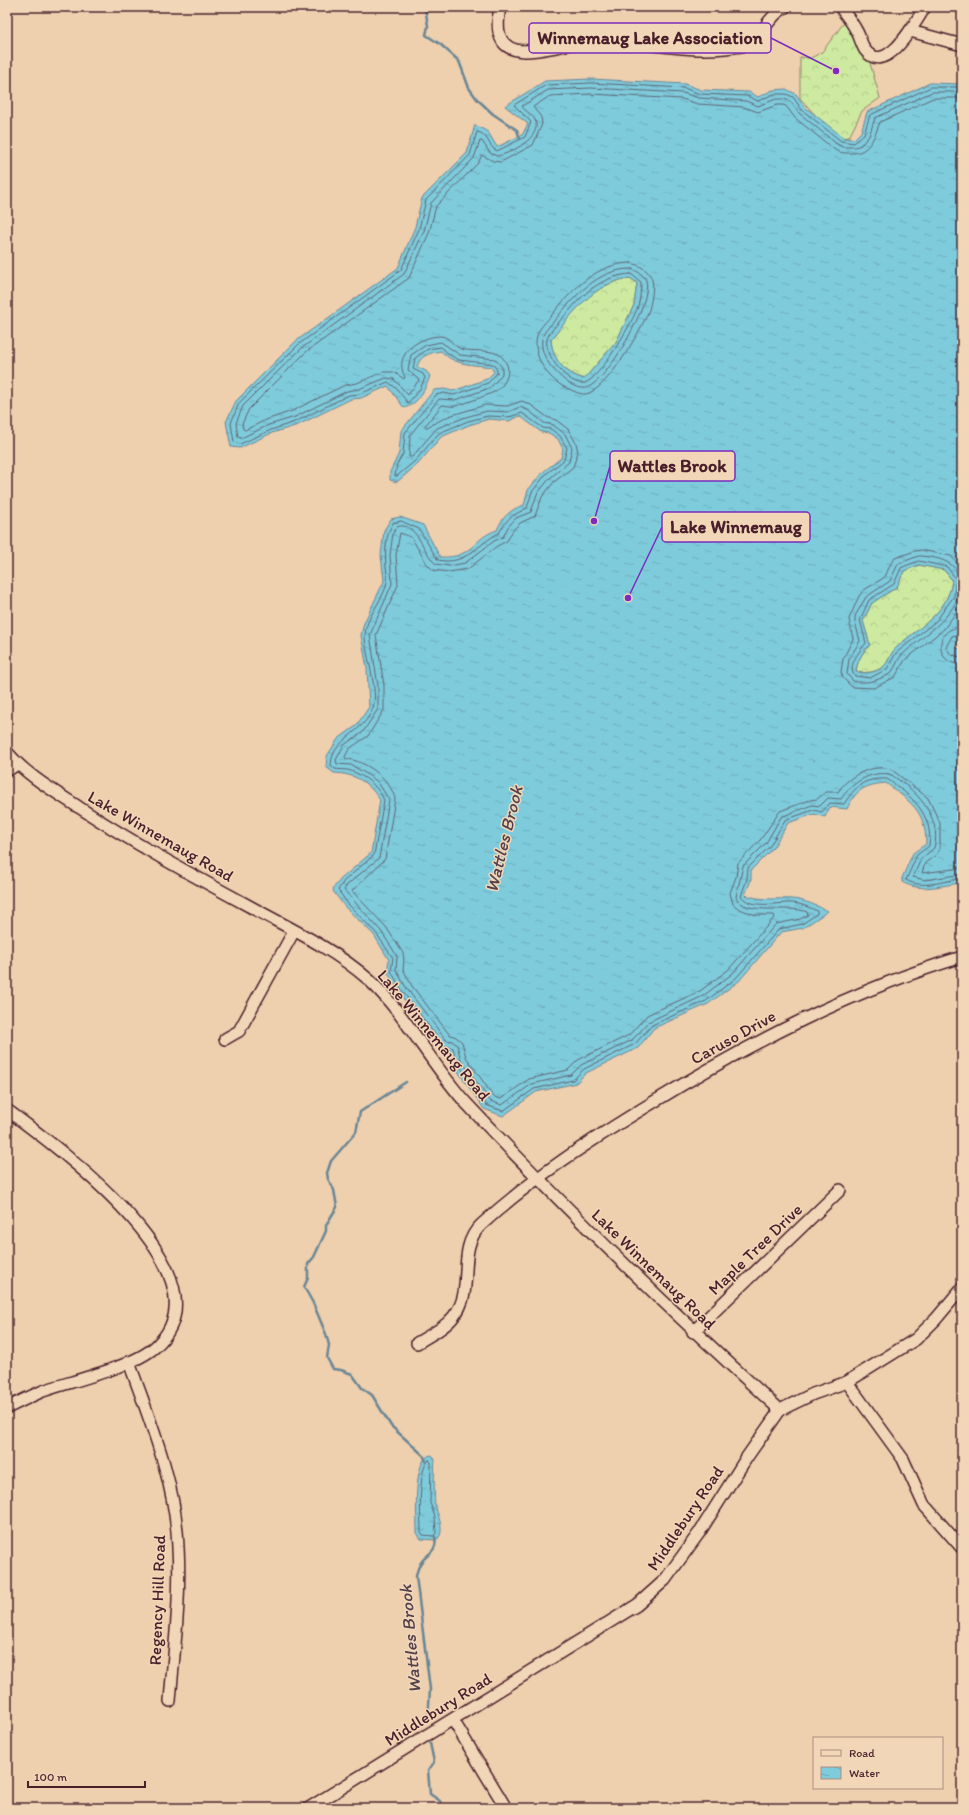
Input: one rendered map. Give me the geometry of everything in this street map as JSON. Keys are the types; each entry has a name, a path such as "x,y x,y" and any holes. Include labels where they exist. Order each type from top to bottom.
{"street":[{"path":"500,7 497,21 498,33 506,45 516,50 528,50 584,42 614,42 706,50 743,46 756,40 774,15 785,7"},
{"path":"840,7 856,30 865,50 873,56 884,56 896,50 925,7"},
{"path":"910,31 962,45"},
{"name":"Lake Winnemaug Road","path":"7,752 16,764 30,775 154,855 294,931 337,957 367,979 391,1005 461,1097 537,1178 693,1332 780,1410"},
{"path":"7,771 16,764"},
{"path":"225,1039 239,1031 294,931"},
{"name":"Caruso Drive","path":"417,1342 441,1329 460,1308 465,1295 467,1252 473,1234 537,1178 607,1130 713,1066 783,1028 916,971 962,957"},
{"path":"7,1110 86,1171 127,1213 161,1255 175,1290 175,1317 166,1334 154,1348 129,1362 41,1392 7,1408"},
{"name":"Maple Tree Drive","path":"693,1332 840,1190"},
{"name":"Middlebury Road","path":"309,1808 637,1605 665,1580 699,1533 747,1457 780,1410 813,1394 847,1382 916,1339 936,1319 962,1288"},
{"name":"Regency Hill Road","path":"129,1362 160,1452 173,1505 178,1546 178,1598 170,1701"},
{"path":"847,1382 902,1459 924,1505 962,1548"},
{"path":"453,1720 506,1808"}],"green space":[{"path":"846,20 861,32 880,98 862,111 849,137 839,138 800,98 800,57 811,58 822,52"},
{"path":"630,278 637,283 634,305 616,342 584,379 571,373 557,360 552,348 551,340 576,309 595,292 617,281"},
{"path":"919,565 944,570 952,580 949,592 944,602 930,619 895,649 883,667 870,672 856,672 860,657 870,645 863,621 872,603 897,587 904,571"}],"water":[{"path":"591,79 685,84 701,90 749,92 758,97 773,90 786,89 796,94 805,107 844,138 854,139 861,132 867,112 930,83 962,84 962,644 958,643 955,646 959,649 962,648 962,883 924,888 902,882 902,878 913,853 926,844 925,832 920,815 915,808 886,783 872,785 862,789 850,802 847,809 830,807 825,817 814,814 788,823 773,848 751,870 751,880 745,895 763,899 797,900 828,911 803,928 781,932 739,981 708,1004 654,1028 638,1048 586,1073 576,1083 536,1092 503,1116 484,1109 453,1064 449,1050 441,1049 400,994 387,971 389,960 374,935 345,907 333,891 334,887 341,879 371,853 380,800 371,788 361,780 349,775 334,773 326,767 327,756 338,739 356,726 369,707 367,668 361,635 364,623 384,581 381,555 384,530 391,519 400,517 423,525 440,557 459,555 472,547 482,538 497,530 508,514 524,505 528,490 543,472 561,458 563,449 558,439 549,433 541,432 520,416 509,421 489,419 469,425 441,437 418,464 397,482 390,480 390,472 399,453 401,431 434,390 444,389 453,391 487,379 494,372 491,367 458,362 446,356 441,351 423,357 418,363 417,367 426,371 430,376 424,391 417,400 404,408 388,386 361,398 351,399 298,425 272,433 240,448 231,447 226,422 236,401 296,341 398,268 415,227 422,198 467,153 475,125 488,132 497,147 522,135 528,124 505,106 545,81","holes":["630,278 637,283 634,305 616,342 584,379 566,370 557,360 551,340 576,310 595,293 605,286","919,565 944,570 952,580 949,592 944,602 930,619 895,649 883,667 877,671 864,673 856,672 860,657 870,645 863,621 872,603 897,587 904,571"]},
{"path":"431,1455 435,1460 435,1504 441,1528 441,1533 436,1540 421,1539 417,1533 416,1503 418,1477 425,1459"}],"waterway":[{"name":"Wattles Brook","path":"425,7 428,26 426,35 440,44 459,61 469,88 477,99 493,114 517,130 520,139"},
{"name":"Wattles Brook","path":"406,1082 360,1112 356,1132 331,1161 327,1173 328,1179 334,1190 337,1207 326,1225 326,1231 314,1257 308,1264 308,1278 304,1287 313,1303 326,1334 329,1345 327,1358 333,1369 352,1374 362,1388 372,1395 391,1426 423,1455 426,1461"},
{"name":"Wattles Brook","path":"428,1720 430,1689 416,1576 421,1563 434,1548 436,1541 435,1537"},
{"name":"Wattles Brook","path":"430,1743 434,1762 428,1771 430,1794 440,1801 444,1808"}],"place":[{"name":"Winnemaug Lake Association","path":"836,71"},
{"name":"Wattles Brook","path":"594,521"},
{"name":"Lake Winnemaug","path":"628,598"}]}
